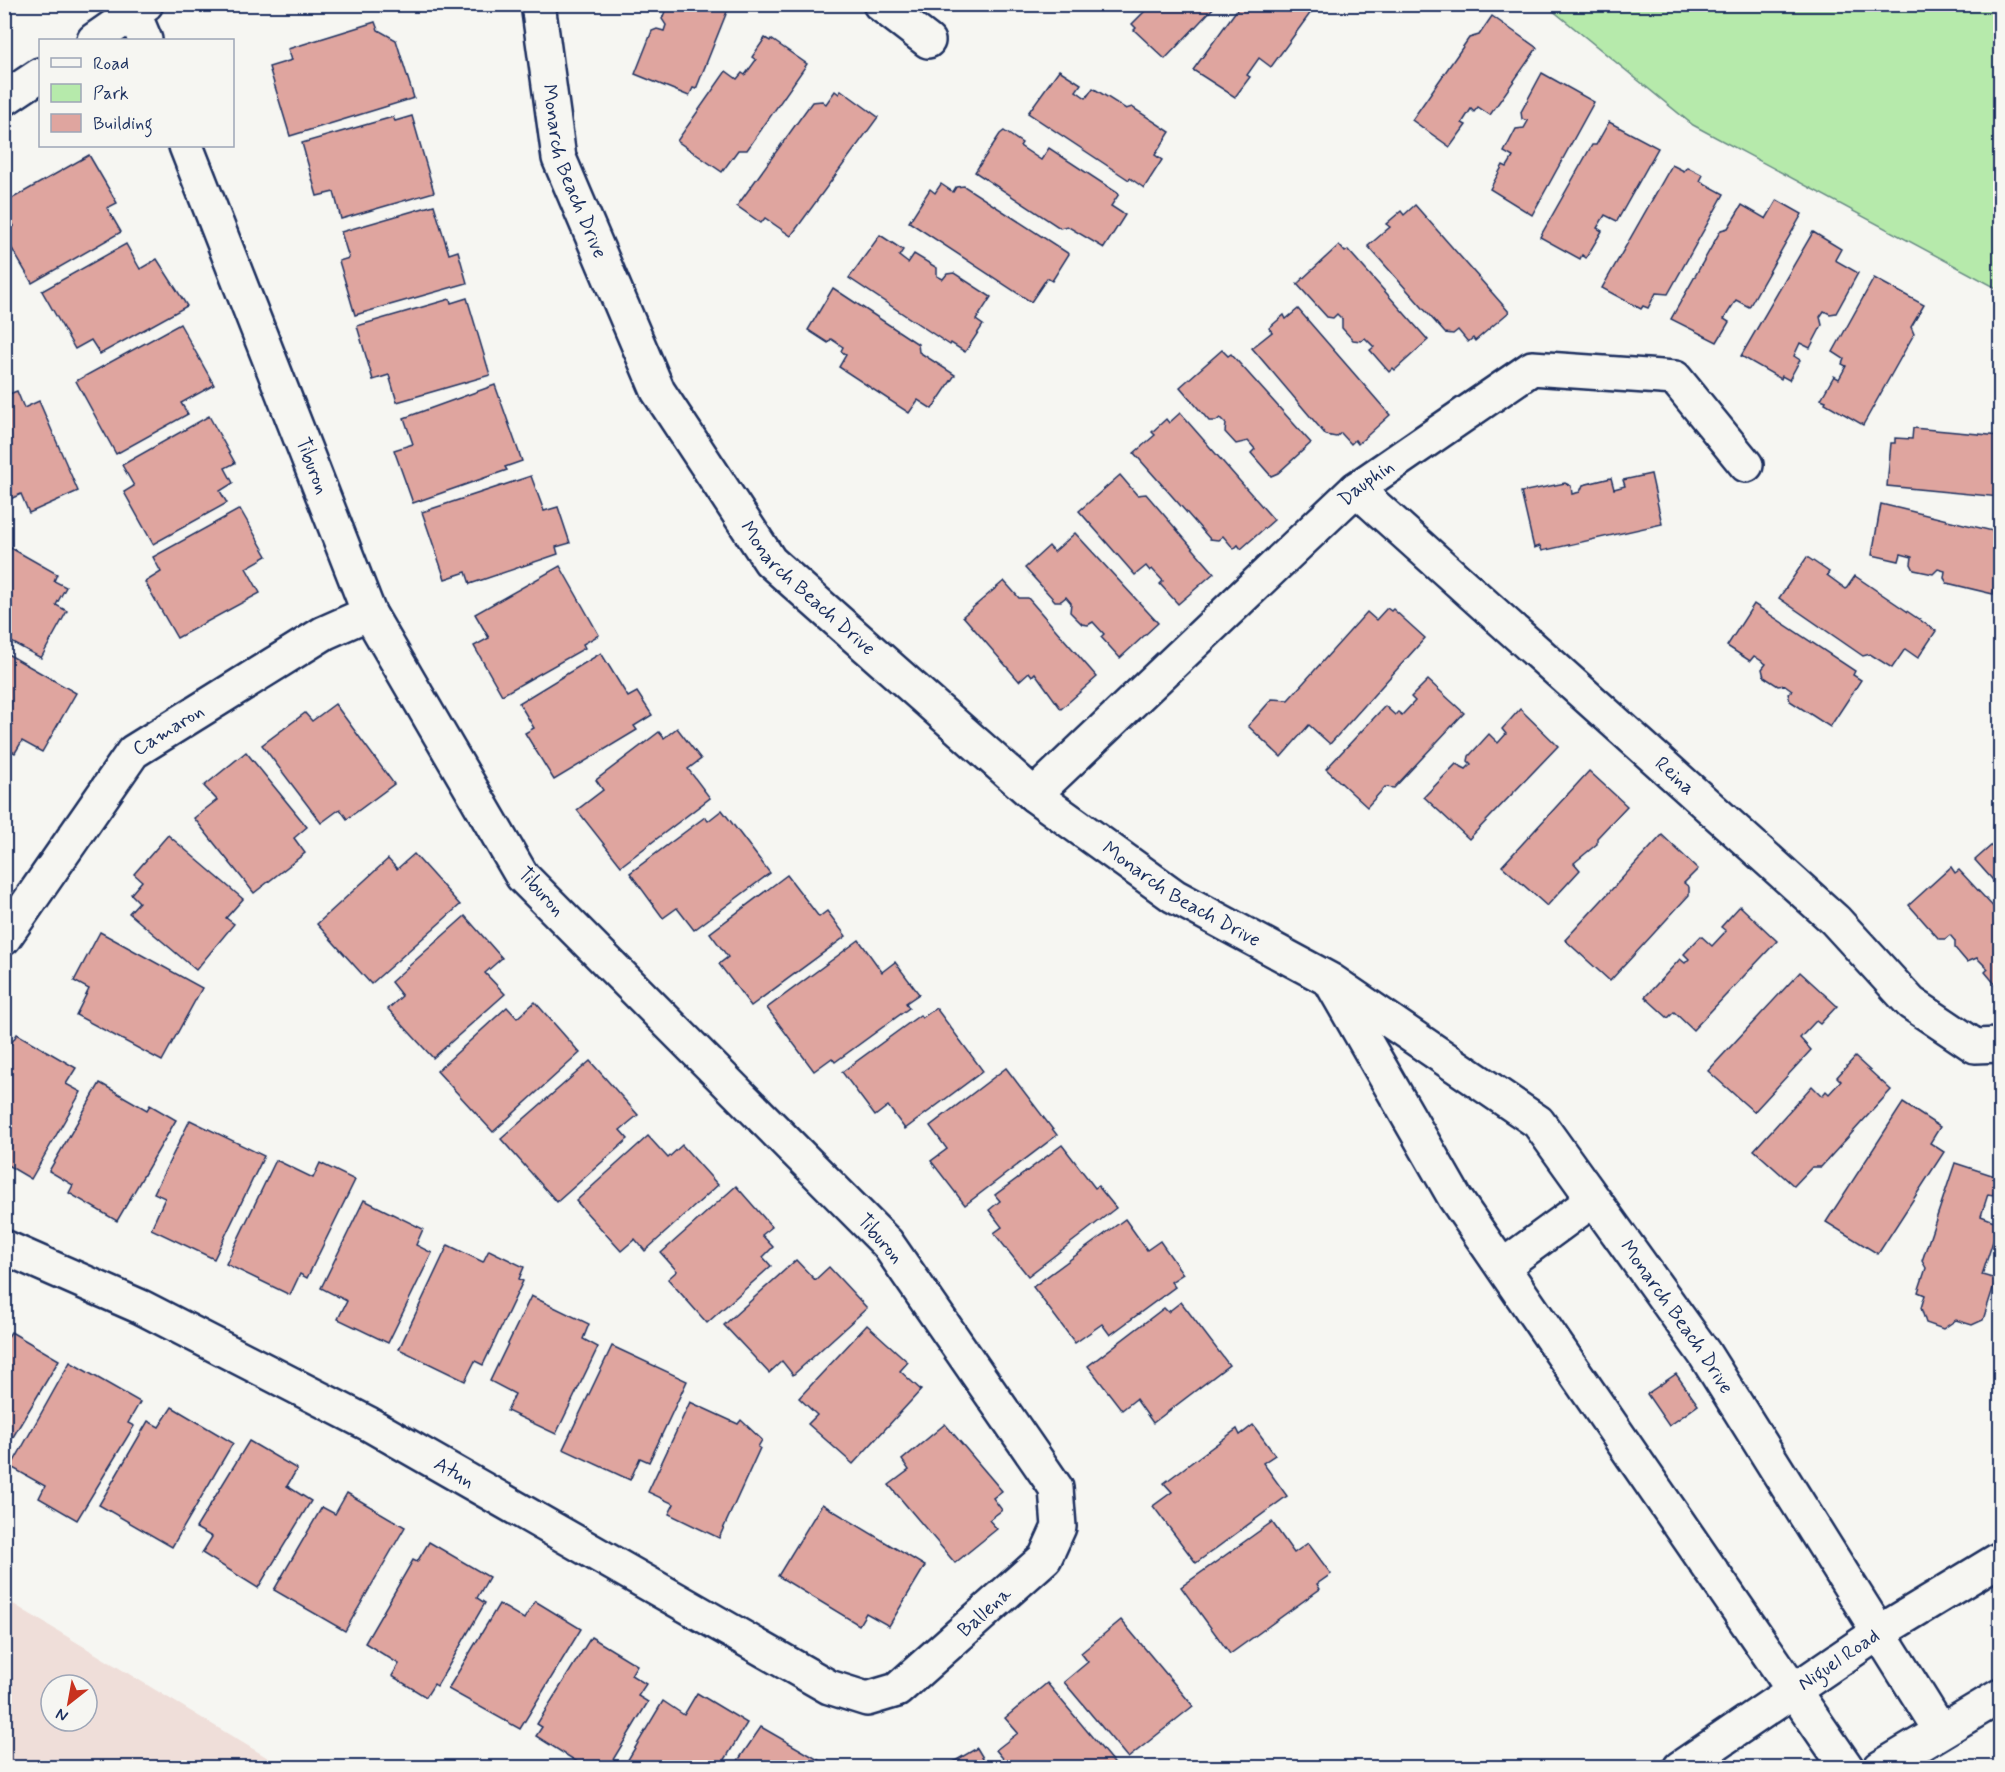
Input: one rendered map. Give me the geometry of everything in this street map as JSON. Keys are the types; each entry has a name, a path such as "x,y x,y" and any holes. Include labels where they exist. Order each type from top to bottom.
{"street":[{"name":"Monarch Beach Drive","path":"538,4 559,158 658,391 770,561 1034,795 1174,896 1330,980 1538,1122 1704,1353 1940,1730"},
{"path":"880,4 928,41"},
{"path":"96,39 139,16"},
{"path":"4,99 39,76"},
{"name":"Tiburon","path":"186,147 369,613 522,876 887,1243 1056,1488 1059,1527"},
{"name":"Dauphin","path":"1034,795 1356,489 1532,369 1675,378 1746,465"},
{"name":"Reina","path":"1356,489 1834,920 1911,1003 1975,1046 2001,1045"},
{"name":"Camaron","path":"4,938 133,752 324,633 369,613"},
{"path":"1330,980 1455,1198 1795,1689 1846,1767"},
{"path":"1503,1266 1593,1200"},
{"name":"Atun","path":"4,1247 141,1307 369,1424 829,1687 867,1699 897,1690"},
{"name":"Ballena","path":"897,1690 1045,1558 1059,1527"},
{"name":"Niguel Road","path":"1680,1767 1878,1634 2001,1559"},
{"path":"1880,1767 2001,1696"}],"shaded area":[{"path":"5,1599 283,1767 5,1767"}],"green space":[{"path":"1546,5 2000,5 2000,290 1693,125"}],"building":[{"path":"668,4 730,4 696,89 693,88 689,96 635,74 652,31 657,29 664,31 666,25 662,19"},
{"path":"1156,4 1217,4 1165,59 1134,30 1136,28 1132,24 1149,7 1152,9"},
{"path":"1241,4 1317,4 1271,67 1259,58 1247,75 1250,77 1235,97 1193,70"},
{"path":"1492,16 1537,48 1490,115 1478,107 1474,112 1471,109 1462,123 1466,125 1450,147 1412,120 1469,38 1479,35"},
{"path":"375,22 378,30 396,40 414,98 290,136 269,67 292,60 288,49"},
{"path":"765,38 770,41 771,39 807,64 747,150 738,150 722,172 677,141 726,71 737,79 742,73 745,75 756,60 752,57"},
{"path":"1059,70 1081,84 1076,91 1086,98 1093,88 1126,109 1132,107 1170,132 1155,155 1162,160 1144,188 1028,113"},
{"path":"1542,73 1594,102 1532,215 1490,189 1503,165 1507,167 1513,157 1504,152 1516,129 1524,128 1528,121 1522,119 1521,112"},
{"path":"841,90 878,117 791,236 765,218 761,223 737,206 812,102 822,101 826,104 835,91 839,94"},
{"path":"412,116 434,192 341,219 334,192 317,196 302,143 393,117 395,121"},
{"path":"1609,122 1658,148 1617,221 1605,215 1597,228 1602,231 1586,258 1582,255 1580,259 1540,237 1592,145 1596,145"},
{"path":"1004,131 1022,143 1020,146 1041,160 1049,148 1119,194 1111,206 1125,215 1104,248 1067,226 1060,228 975,172"},
{"path":"89,155 117,203 107,208 121,232 32,283 4,235 4,232 14,226 4,210 4,203"},
{"path":"1672,165 1684,171 1687,167 1703,175 1700,181 1724,194 1668,294 1656,293 1648,308 1643,306 1641,309 1602,288"},
{"path":"941,184 953,192 956,187 964,186 1069,254 1052,281 1047,278 1031,302 909,222 930,189 935,193"},
{"path":"1777,200 1802,214 1749,307 1736,300 1724,319 1729,322 1717,342 1671,319 1721,230 1728,228 1742,205 1766,219"},
{"path":"434,205 449,254 458,251 467,283 355,315 339,261 349,258 341,232"},
{"path":"1415,205 1509,312 1475,341 1473,338 1468,342 1458,330 1453,334 1445,333 1368,246 1390,227 1386,224 1401,211 1404,215"},
{"path":"1813,232 1841,249 1835,260 1858,273 1836,313 1830,314 1824,311 1820,317 1822,325 1810,348 1800,343 1794,356 1800,360 1789,380 1782,376 1781,379 1741,356"},
{"path":"880,235 903,250 899,256 908,263 914,254 937,268 937,276 943,279 947,274 954,273 991,297 976,320 983,325 965,352 951,343 950,345 849,278"},
{"path":"126,244 140,269 157,259 187,306 100,354 91,340 75,349 42,291"},
{"path":"1339,245 1345,252 1348,250 1428,340 1395,370 1393,368 1389,372 1370,350 1374,347 1365,338 1361,341 1353,340 1342,328 1342,319 1337,314 1333,318 1327,317 1297,284"},
{"path":"1874,278 1924,305 1911,327 1914,334 1863,425 1821,399 1834,376 1839,379 1846,366 1842,364 1844,359 1833,352"},
{"path":"833,288 918,344 919,352 955,375 932,409 918,400 909,413 839,367 846,355 841,351 843,347 831,339 828,343 808,330"},
{"path":"467,298 490,375 397,402 389,375 373,380 357,326 450,299 451,303"},
{"path":"1298,309 1390,415 1358,444 1355,440 1351,444 1341,433 1336,437 1326,435 1252,348 1272,332 1269,328 1284,315 1286,319"},
{"path":"180,324 214,385 181,403 188,414 116,454 76,381"},
{"path":"1222,350 1228,356 1231,354 1311,443 1278,473 1271,476 1251,453 1255,449 1248,441 1236,444 1225,432 1226,424 1220,418 1216,421 1209,421 1180,387"},
{"path":"495,385 522,461 505,467 507,470 413,503 394,450 413,444 404,418"},
{"path":"17,391 24,408 39,401 78,491 29,513 21,494 4,502 4,396"},
{"path":"1180,413 1274,520 1241,549 1238,545 1234,549 1223,536 1218,540 1210,539 1134,453 1155,435 1152,432 1166,419 1169,423"},
{"path":"209,416 235,463 225,468 233,483 220,491 227,503 153,544 124,492 134,486 122,465"},
{"path":"1913,428 2000,436 2000,497 1887,486 1891,443 1895,443 1895,438 1912,439"},
{"path":"1651,474 1662,524 1542,551 1540,546 1534,548 1521,492 1565,483 1571,486 1572,494 1580,492 1583,485 1611,478 1614,489 1625,486 1623,480"},
{"path":"1120,475 1137,495 1146,494 1214,573 1178,604 1160,584 1163,581 1152,569 1150,571 1146,566 1135,575 1079,511"},
{"path":"531,476 544,511 558,507 570,543 556,547 558,554 470,584 466,572 445,579 422,512"},
{"path":"1881,504 1997,532 1996,537 2000,538 2000,562 1993,594 1947,583 1944,578 1945,571 1938,569 1933,574 1914,570 1911,564 1912,557 1901,554 1899,561 1872,555"},
{"path":"240,509 267,556 246,568 260,593 177,638 145,582 161,572 153,557"},
{"path":"1075,533 1158,623 1120,658 1101,637 1104,634 1093,622 1088,625 1082,624 1070,612 1071,603 1066,597 1061,601 1055,601 1025,568 1049,546 1054,552"},
{"path":"4,544 57,574 54,581 66,587 56,605 67,611 41,658 4,638"},
{"path":"1807,557 1829,572 1827,575 1846,589 1855,576 1936,631 1918,658 1905,649 1892,668 1870,654 1863,656 1779,598"},
{"path":"560,566 599,635 583,644 585,648 502,695 474,646 489,638 475,614"},
{"path":"1004,581 1019,598 1028,598 1097,677 1061,709 1035,673 1032,676 1029,672 1019,681 963,616"},
{"path":"1754,604 1855,671 1853,675 1861,680 1830,727 1790,701 1788,694 1792,690 1785,685 1778,686 1764,677 1762,669 1766,664 1754,656 1750,661 1727,646"},
{"path":"1387,608 1391,611 1393,609 1425,638 1330,744 1309,725 1281,757 1248,726 1272,699 1288,700 1367,612 1376,620"},
{"path":"4,652 76,693 42,752 22,741 15,753 4,747"},
{"path":"601,653 628,697 637,692 652,715 634,726 637,730 554,780 525,733 534,728 519,703"},
{"path":"1428,680 1464,713 1394,788 1385,787 1367,807 1326,769 1385,706 1395,715 1398,712 1402,715 1415,701 1411,697"},
{"path":"335,704 394,784 347,819 340,809 321,823 262,745 305,713 312,721"},
{"path":"1520,709 1558,746 1469,839 1424,797 1456,764 1466,769 1471,764 1468,761 1469,756 1489,734 1498,743 1506,734 1502,729"},
{"path":"677,728 701,759 688,769 710,798 621,866 577,810 603,790 596,780 659,732 664,738"},
{"path":"246,752 307,827 294,838 305,853 254,893 194,818 217,800 204,786"},
{"path":"1589,771 1627,806 1597,838 1597,844 1574,863 1580,870 1547,906 1502,866"},
{"path":"722,810 770,873 694,930 677,908 663,918 630,873 705,817 708,821"},
{"path":"168,835 243,899 226,918 234,924 196,970 129,913 139,902 131,894 142,881 134,874"},
{"path":"1662,835 1698,869 1684,883 1689,887 1689,895 1610,981 1565,940"},
{"path":"2000,838 2000,888 1975,860"},
{"path":"414,854 460,905 371,984 317,924 388,859 397,869"},
{"path":"1951,867 1955,873 1959,870 2000,914 2000,990 1985,972 1988,969 1977,958 1967,962 1955,948 1955,941 1950,935 1945,939 1939,939 1909,905"},
{"path":"787,875 819,917 827,911 846,936 751,1006 719,964 728,957 710,933"},
{"path":"1740,906 1777,941 1693,1030 1674,1012 1668,1018 1645,997 1680,959 1685,963 1689,959 1684,954 1701,936 1712,946 1726,931 1721,927"},
{"path":"465,916 502,958 485,973 505,994 433,1058 388,1009 402,996 391,982"},
{"path":"100,932 202,988 162,1061 76,1015 89,989 74,981"},
{"path":"859,940 882,972 895,962 919,994 906,1003 909,1008 835,1062 832,1058 814,1071 767,1008"},
{"path":"1800,972 1837,1006 1820,1024 1816,1021 1800,1038 1811,1050 1754,1112 1708,1071"},
{"path":"535,1002 580,1053 493,1132 437,1071 507,1007 517,1018"},
{"path":"936,1008 983,1071 905,1129 888,1106 875,1116 842,1072 920,1015 922,1018"},
{"path":"17,1034 76,1068 66,1084 81,1092 31,1179 4,1163 4,1055"},
{"path":"1855,1057 1891,1090 1821,1167 1812,1167 1794,1186 1754,1150 1812,1086 1822,1096 1826,1091 1829,1094 1841,1081 1837,1077"},
{"path":"590,1061 638,1115 620,1130 628,1139 557,1202 501,1139"},
{"path":"1006,1068 1057,1135 965,1205 931,1161 947,1149 930,1126"},
{"path":"100,1083 147,1110 150,1105 176,1120 117,1221 69,1193 73,1185 49,1171"},
{"path":"1903,1103 1940,1127 1930,1143 1944,1152 1878,1254 1826,1222"},
{"path":"190,1120 264,1156 214,1259 151,1229 165,1198 154,1193"},
{"path":"648,1136 668,1158 682,1145 718,1185 645,1251 635,1239 621,1251 576,1201"},
{"path":"1062,1145 1095,1188 1098,1186 1116,1208 1028,1276 994,1233 1002,1227 989,1210 1000,1201 995,1195"},
{"path":"276,1160 313,1178 320,1163 355,1180 307,1278 300,1274 290,1295 226,1264"},
{"path":"1955,1163 1998,1177 1993,1195 1988,1194 1981,1216 1999,1223 1982,1275 1996,1279 1983,1320 1972,1325 1956,1320 1943,1329 1926,1323 1921,1308 1925,1295 1918,1292 1926,1268 1922,1261"},
{"path":"736,1186 772,1227 762,1235 773,1247 763,1257 771,1266 707,1323 668,1279 677,1271 661,1253"},
{"path":"364,1200 423,1229 416,1245 432,1253 388,1343 338,1319 347,1301 321,1288"},
{"path":"1125,1219 1147,1250 1160,1241 1183,1274 1171,1282 1175,1287 1110,1335 1102,1324 1075,1343 1033,1287"},
{"path":"448,1245 483,1262 489,1250 524,1267 519,1279 523,1281 483,1365 475,1361 465,1381 399,1349"},
{"path":"796,1260 815,1280 829,1267 867,1308 793,1375 782,1361 769,1373 724,1325"},
{"path":"531,1296 589,1324 583,1339 598,1347 556,1434 507,1411 515,1394 490,1381"},
{"path":"1181,1302 1229,1365 1153,1423 1136,1399 1122,1410 1088,1366 1164,1308 1168,1312"},
{"path":"867,1325 908,1362 900,1371 921,1390 853,1464 808,1424 817,1415 799,1398"},
{"path":"11,1332 59,1360 7,1447 4,1446 4,1343"},
{"path":"612,1346 687,1381 649,1462 640,1458 630,1480 563,1449"},
{"path":"70,1362 140,1402 128,1423 134,1426 77,1520 39,1498 45,1486 11,1467"},
{"path":"1676,1374 1698,1405 1669,1426 1647,1394"},
{"path":"690,1402 738,1424 741,1420 762,1440 719,1538 669,1514 674,1504 648,1492"},
{"path":"172,1407 233,1443 172,1547 99,1505 148,1421 159,1427"},
{"path":"945,1424 1002,1491 993,1498 1002,1510 989,1520 997,1529 955,1563 889,1485 909,1470 902,1460"},
{"path":"1253,1425 1275,1455 1263,1463 1287,1496 1196,1563 1153,1506 1172,1492 1164,1483 1237,1429 1240,1435"},
{"path":"249,1441 297,1469 287,1486 311,1501 258,1588 202,1553 212,1537 196,1528"},
{"path":"347,1493 405,1527 345,1631 274,1590 322,1507 335,1514"},
{"path":"822,1504 925,1566 889,1626 866,1613 859,1625 778,1576"},
{"path":"1272,1522 1294,1553 1308,1543 1331,1574 1317,1584 1320,1589 1230,1654 1181,1587"},
{"path":"429,1542 489,1577 477,1598 485,1603 437,1686 434,1684 426,1697 392,1676 399,1664 365,1643 413,1560 417,1562"},
{"path":"535,1601 581,1629 520,1729 448,1689 499,1604 524,1619"},
{"path":"1121,1620 1193,1706 1128,1758 1064,1682 1088,1662 1081,1653"},
{"path":"591,1637 637,1665 631,1675 646,1684 638,1696 648,1702 608,1768 587,1768 536,1736 542,1727 537,1724"},
{"path":"1047,1683 1118,1768 1011,1768 996,1750 1018,1733 1005,1718"},
{"path":"697,1693 747,1723 720,1768 623,1768 663,1701 684,1715"},
{"path":"761,1727 822,1762 819,1768 733,1768"},
{"path":"977,1748 989,1768 943,1768"}]}
